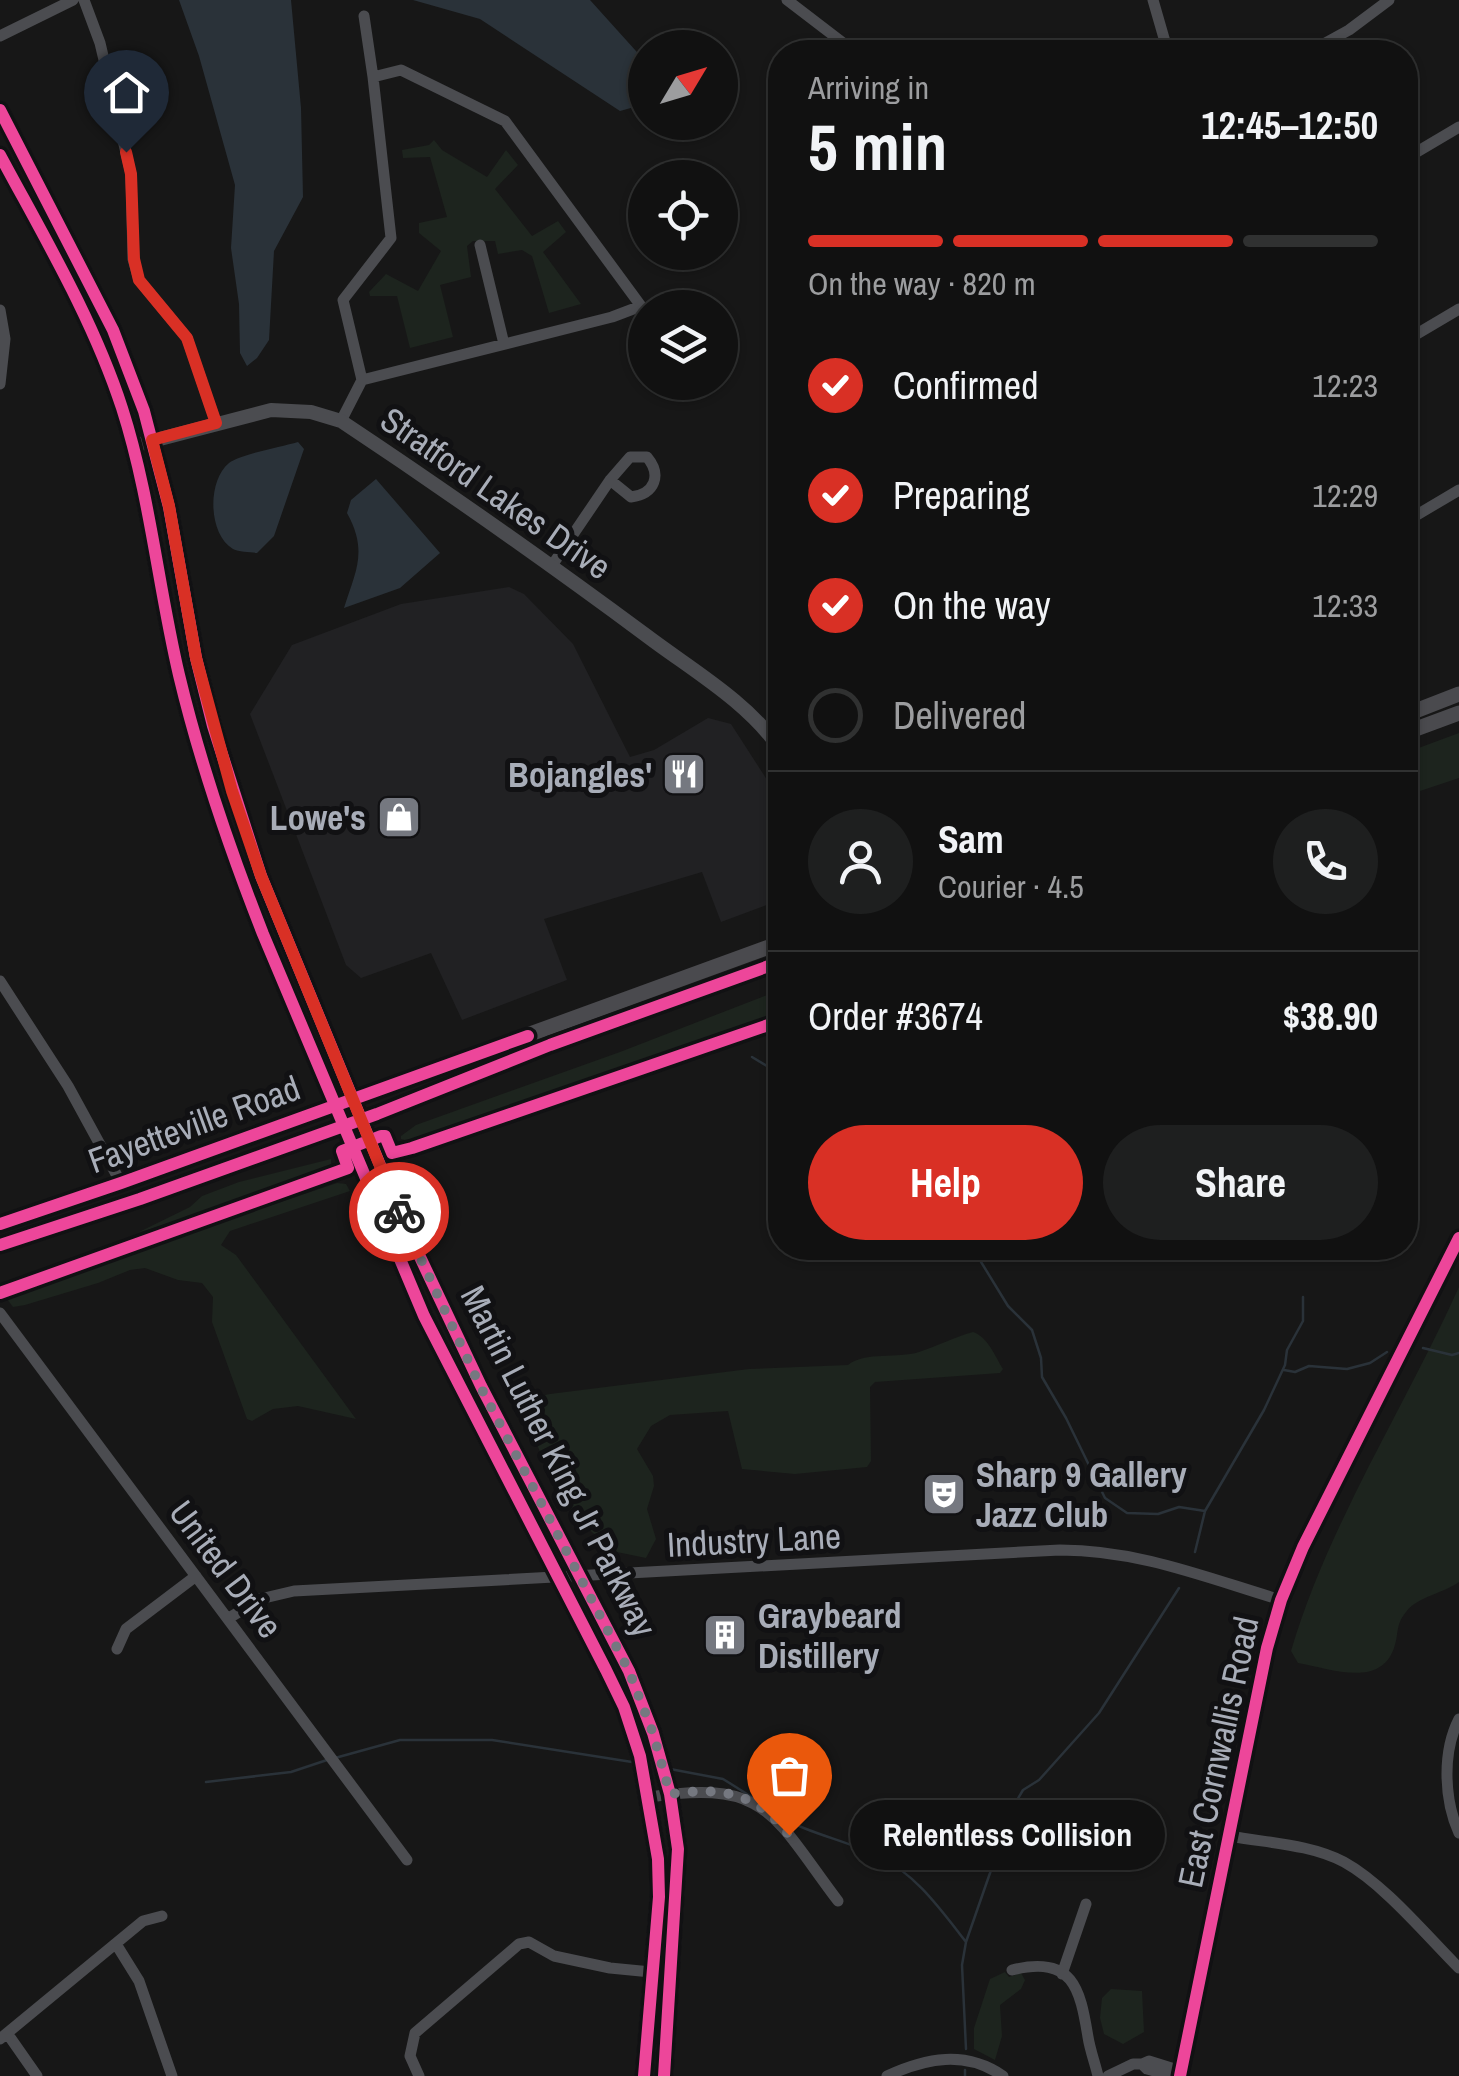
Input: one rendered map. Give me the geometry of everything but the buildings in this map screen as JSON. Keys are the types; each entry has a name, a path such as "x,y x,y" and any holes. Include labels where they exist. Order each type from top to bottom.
{"main road":[{"name":"Martin Luther King Jr Parkway","path":"0,110 113,330 152,440 169,506 196,658 232,791 261,876 403,1221 466,1356 642,1701 670,1794 678,1849 664,2076"},
{"name":"Martin Luther King Jr Parkway","path":"0,155 94,337 133,446 178,673 208,779 257,920 424,1316 624,1707 650,1797 659,1897 644,2076"},
{"path":"1418,710 1459,694"},
{"path":"1418,728 1459,713"},
{"name":"Fayetteville Road","path":"0,1224 768,947"},
{"name":"Fayetteville Road","path":"0,1245 344,1126 550,1045 768,966"}],"street":[{"path":"0,36 73,0"},
{"path":"84,0 100,43 131,174 134,259 139,280 187,338 216,423"},
{"path":"787,0 839,40"},
{"path":"1153,0 1165,40"},
{"path":"1331,40 1389,0"},
{"path":"341,421 362,380 343,300 391,238 364,16"},
{"path":"373,77 401,70 505,121 633,290"},
{"path":"1418,151 1459,127"},
{"path":"480,245 504,344"},
{"path":"1418,333 1459,309"},
{"path":"0,310 5,339 0,384"},
{"path":"362,380 628,312"},
{"name":"Stratford Lakes Drive","path":"133,446 270,410 311,412 341,421 552,567 735,702 768,736"},
{"path":"552,567 610,480"},
{"path":"1418,514 1459,490"},
{"path":"0,980 68,1086 121,1183"},
{"name":"East Cornwallis Road","path":"1178,2074 1268,1648 1282,1600 1304,1547 1459,1238"},
{"name":"United Drive","path":"0,1312 408,1860"},
{"name":"Industry Lane","path":"228,1618 252,1602 294,1591 1098,1550 1164,1562 1282,1600"},
{"path":"118,1650 126,1629 196,1576"},
{"path":"1459,1718 1447,1774 1448,1796 1459,1833"},
{"path":"650,1797 698,1791 730,1794 764,1807 838,1901"},
{"path":"1230,1836 1309,1850 1342,1862 1382,1893 1459,1968"},
{"path":"1062,1974 1086,1904"},
{"path":"37,2076 4,2036 143,1921 162,1916"},
{"path":"419,2076 410,2056 414,2032 519,1944 530,1942 554,1956 572,1960 651,1972"},
{"path":"116,1944 139,1981 172,2076"},
{"path":"1012,1970 1033,1965 1062,1974 1080,1993 1098,2076"},
{"path":"887,2076 926,2060 948,2058 978,2062 1002,2076"},
{"path":"1108,2076 1133,2064 1149,2062 1178,2074"}],"shaded area":[{"path":"179,0 291,0 301,108 303,197 274,251 269,340 247,366 240,353 239,304 231,248 235,185"},
{"path":"413,0 590,0 628,42 628,109 620,111 480,19"},
{"path":"434,140 442,150 487,177 506,150 518,165 495,189 532,236 558,221 566,232 543,252 581,304 549,313 532,256 522,250 498,254 495,241 473,241 467,246 471,277 440,285 453,337 410,348 397,296 370,296 369,292 386,274 418,291 441,251 419,233 419,223 447,217 430,157 403,158 402,150 429,145"},
{"path":"298,442 304,449 274,536 257,553 233,549 219,532 213,507 222,471 242,457"},
{"path":"376,479 440,553 400,588 344,608 358,560 357,539 347,513 351,500"},
{"path":"509,587 524,594 573,644 630,757 654,750 708,718 731,724 768,781 768,904 721,922 702,872 544,919 567,980 462,1020 431,953 361,978 346,965 250,714 292,645 401,604"},
{"path":"1459,733 1459,778 1418,792 1418,748"},
{"path":"768,995 768,1016 414,1142 401,1139 416,1125"},
{"path":"331,1159 331,1165 224,1206 137,1233 190,1207 202,1196 239,1182"},
{"path":"337,1183 346,1184 350,1191 230,1231 221,1245 236,1255 356,1419 298,1406 273,1409 252,1421 247,1419 212,1322 213,1297 202,1283 178,1280 145,1268 25,1305 13,1307 4,1295"},
{"path":"1459,1287 1459,1582 1406,1612 1394,1648 1387,1661 1377,1668 1352,1673 1298,1663 1291,1651 1326,1557"},
{"path":"973,1332 991,1348 1003,1369 1000,1373 875,1382 870,1387 871,1461 867,1467 795,1474 742,1469 728,1411 670,1415 651,1426 637,1449 653,1476 654,1486 647,1509 656,1539 646,1558 612,1551 573,1514 536,1442 540,1424 531,1423 521,1406 524,1399 550,1394 749,1369 848,1365 864,1358 919,1352"},
{"path":"1005,1972 1009,1977 1021,1973 1025,1980 1021,1989 1000,2005 1002,2036 995,2060 974,2049 974,2028 990,1979"},
{"path":"1111,1989 1142,1991 1144,2032 1123,2044 1104,2034 1100,2018 1102,1998"}],"waterway":[{"path":"752,1057 768,1067"},
{"path":"980,1260 1008,1306 1032,1330 1042,1377 1105,1498 1127,1513 1158,1514 1179,1507 1205,1511"},
{"path":"1195,1552 1205,1511 1264,1410 1285,1365 1287,1350 1303,1321 1303,1297"},
{"path":"1423,1348 1459,1353"},
{"path":"1284,1370 1295,1372 1309,1366 1347,1369 1370,1363 1387,1352"},
{"path":"966,2049 962,1965 966,1942 1013,1807 1023,1790 1039,1780 1099,1713 1179,1588"},
{"path":"335,1758 400,1740 492,1740 632,1762"},
{"path":"206,1782 291,1772 327,1760"},
{"path":"670,1769 723,1779 755,1799"},
{"path":"777,1815 891,1863 926,1893 966,1942"},
{"path":"965,2070 965,2076"}],"cycle path":[{"path":"0,110 113,330 144,411 169,507 196,658 213,726 261,876 403,1221 481,1386 629,1671 653,1733 670,1794 678,1849 664,2076"},
{"path":"0,155 82,310 122,408 140,474 187,708 263,934 424,1316 624,1707 640,1756 658,1859 659,1897 644,2076"},
{"path":"0,1245 377,1114 550,1045 768,966"},
{"path":"0,1293 348,1168 342,1151 381,1136 385,1136 392,1153 412,1148 768,1025"},
{"path":"0,1224 528,1036"},
{"path":"1180,2076 1267,1648 1281,1600 1303,1547 1459,1238"}],"way so far":[{"path":"399,1212 480,1386 629,1671 653,1733 670,1794 698,1791 740,1796 764,1807 789,1835"}],"place":[{"name":"Bojangles'","path":"684,774"},
{"name":"Lowe's","path":"399,817"},
{"name":"Sharp 9 Gallery Jazz Club","path":"944,1494"},
{"name":"Graybeard Distillery","path":"725,1635"},
{"name":"Relentless Collision","path":"789,1835"}],"route":[{"path":"126,152 139,280 187,338 216,423 152,440 213,726 261,876 399,1212"}]}
